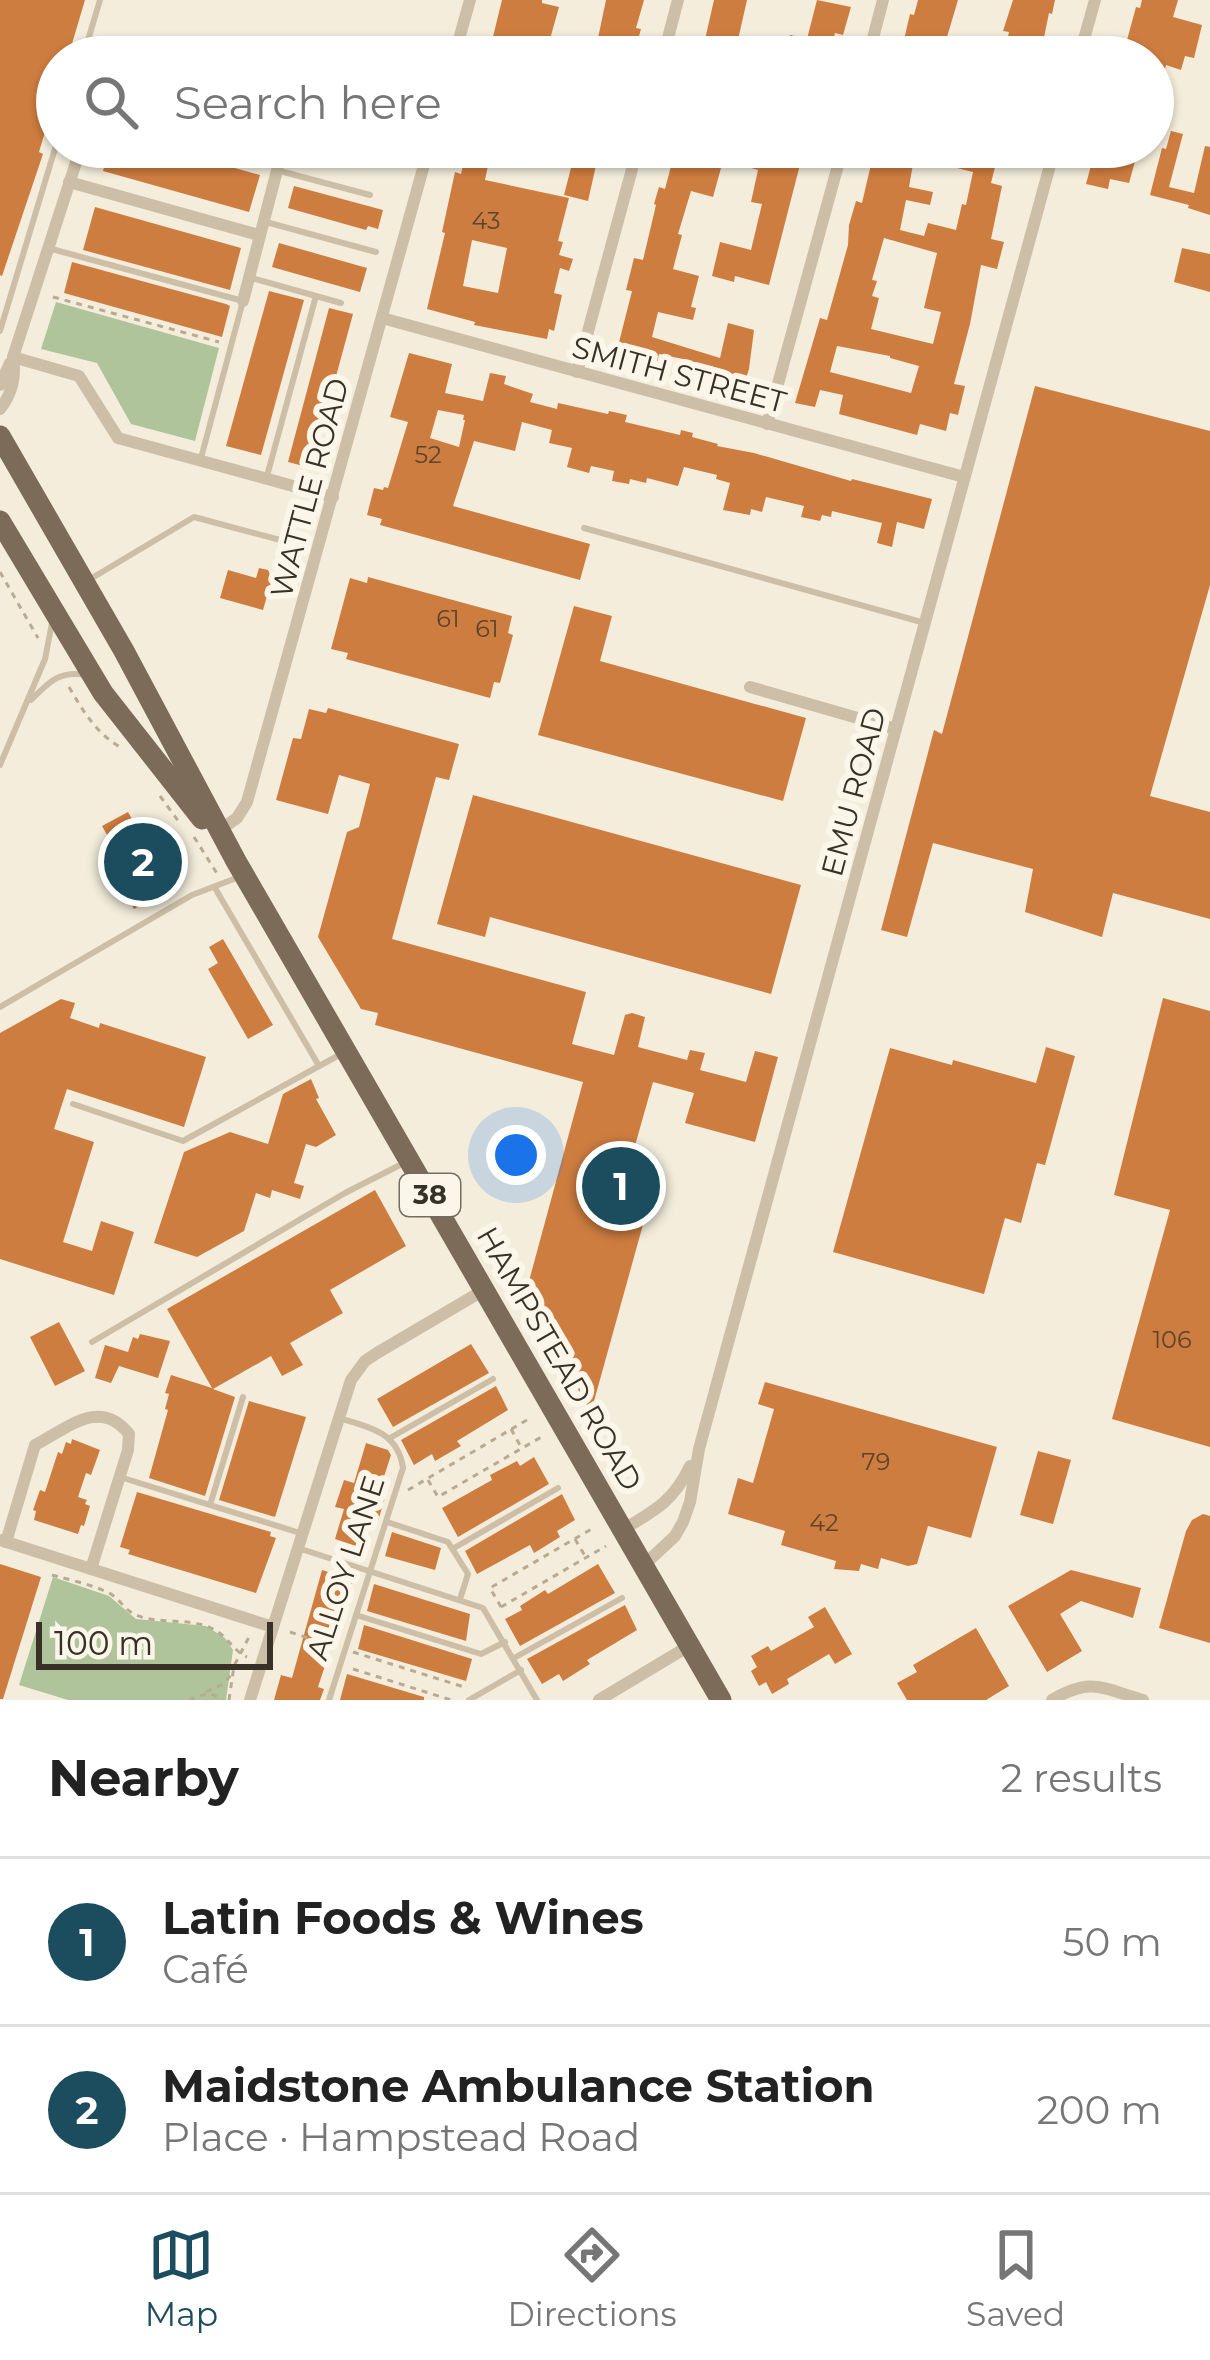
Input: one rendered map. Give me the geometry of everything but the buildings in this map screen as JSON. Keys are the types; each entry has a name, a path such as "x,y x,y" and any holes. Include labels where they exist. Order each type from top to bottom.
{"main road":[{"name":"HAMPSTEAD ROAD","path":"0,436 220,830 230,877"},
{"name":"HAMPSTEAD ROAD","path":"0,521 94,680 347,1051 484,1290 614,1538 643,1567 722,1700"}],"street":[{"path":"460,36 470,0"},
{"path":"669,36 678,0"},
{"path":"874,36 883,0"},
{"path":"1085,36 1095,0"},
{"path":"0,385 14,357 74,168"},
{"path":"243,301 277,168"},
{"name":"WATTLE ROAD","path":"220,830 238,818 247,802 423,168"},
{"path":"577,372 632,168"},
{"path":"767,424 837,168"},
{"name":"EMU ROAD","path":"643,1567 675,1536 690,1502 699,1449 1049,168"},
{"path":"69,182 261,228"},
{"name":"SMITH STREET","path":"382,318 964,478"},
{"path":"0,409 12,386 14,357"},
{"path":"14,357 80,376 118,438 333,496"},
{"path":"750,687 896,729"},
{"path":"250,1700 351,1379 365,1361 484,1290"},
{"path":"91,1569 128,1450 129,1434 108,1415 91,1415 35,1445 3,1541 273,1627"},
{"name":"EMU ROAD","path":"614,1538 677,1491 699,1449"},
{"path":"599,1700 689,1646"},
{"path":"1052,1700 1087,1684 1143,1700"}],"lane":[{"path":"89,36 100,0"},
{"path":"0,331 49,168"},
{"path":"287,168 370,195"},
{"path":"261,228 376,253"},
{"path":"48,248 243,301 200,461"},
{"path":"248,277 341,303"},
{"path":"266,479 316,296"},
{"path":"84,583 194,517 284,541"},
{"path":"584,529 925,622"},
{"path":"0,765 47,654 53,614"},
{"path":"28,703 61,675 82,674 94,680"},
{"path":"0,1007 230,877 319,1066"},
{"path":"73,1104 183,1141 347,1051"},
{"path":"92,1342 345,1193 410,1160"},
{"path":"390,1438 493,1379"},
{"path":"210,1505 243,1397"},
{"name":"ALLOY LANE","path":"330,1700 403,1461 390,1438 338,1418"},
{"path":"120,1477 210,1505 370,1570 483,1607 537,1700"},
{"path":"454,1548 558,1488"},
{"path":"386,1522 454,1548 468,1574 460,1599"},
{"path":"514,1658 622,1598"},
{"path":"356,1615 481,1654 505,1642"},
{"path":"469,1700 521,1670"}],"path":[{"path":"53,297 232,346"},
{"path":"0,572 21,610"},
{"path":"75,698 98,730 124,749"},
{"path":"156,790 184,827"},
{"path":"191,833 230,877"},
{"path":"395,1493 532,1417"},
{"path":"511,1429 522,1448"},
{"path":"427,1478 438,1498 543,1436"},
{"path":"501,1607 490,1588 595,1527"},
{"path":"494,1611 614,1538"},
{"path":"575,1539 586,1558"},
{"path":"52,1575 109,1592 139,1616 188,1621 229,1639 248,1638"},
{"path":"204,1693 226,1700 238,1654 252,1631"},
{"path":"290,1631 338,1647"},
{"path":"229,1639 238,1654 256,1660"},
{"path":"352,1652 481,1693"},
{"path":"340,1665 451,1700"},
{"path":"189,1700 217,1688 233,1673"}],"green space":[{"path":"56,302 219,348 195,441 131,424 97,363 41,349"},
{"path":"53,1577 109,1596 136,1619 206,1626 225,1638 233,1650 226,1700 68,1700 19,1685"}],"place":[{"name":"Maidstone Ambulance Station","path":"143,862"},
{"name":"Latin Foods & Wines","path":"621,1186"}]}
